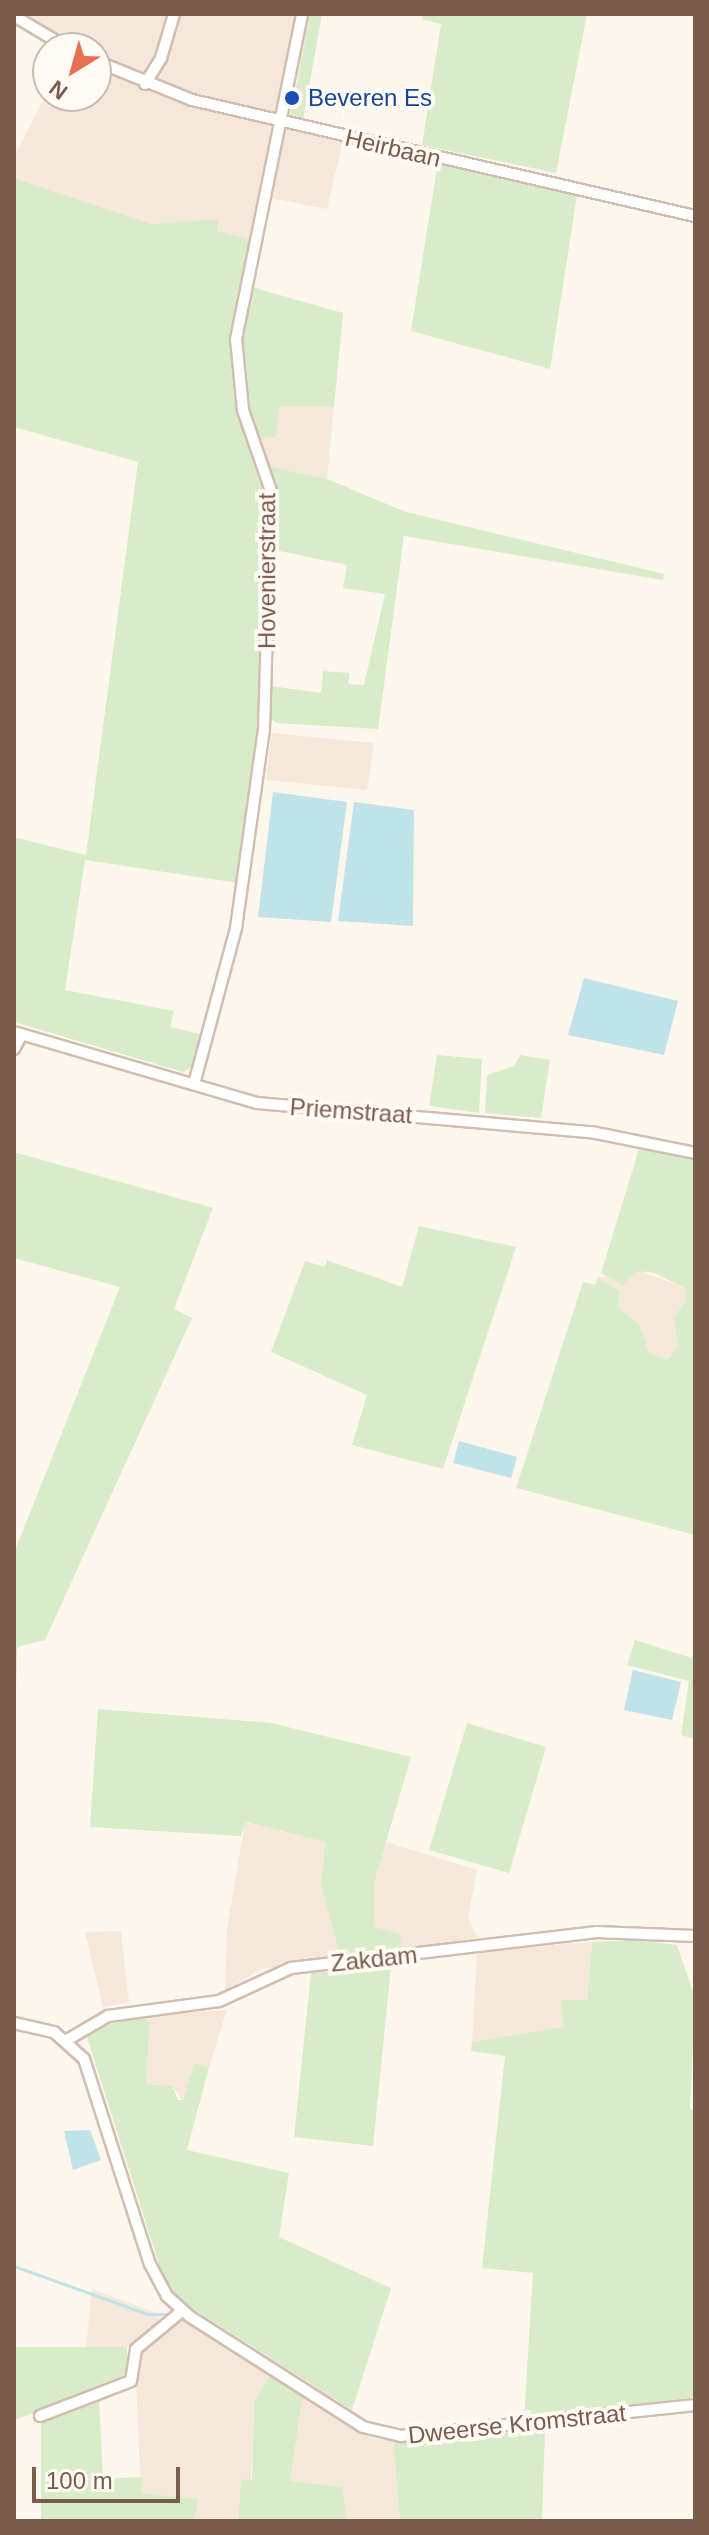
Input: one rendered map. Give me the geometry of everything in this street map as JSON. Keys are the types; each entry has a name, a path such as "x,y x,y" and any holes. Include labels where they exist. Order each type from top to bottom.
{"street":[{"path":"145,84 161,58 174,14"},
{"name":"Hovenierstraat","path":"194,1084 236,928 264,729 271,491 243,410 236,339 302,14"},
{"path":"14,16 41,32"},
{"name":"Heirbaan","path":"112,69 145,84 280,121 695,216"},
{"path":"14,1049 17,1034"},
{"name":"Priemstraat","path":"17,1034 257,1103 591,1132 695,1153"},
{"name":"Zakdam","path":"67,2040 108,2016 219,2001 291,1968 597,1932 695,1936"},
{"path":"14,2023 67,2040"},
{"name":"Dweerse Kromstraat","path":"67,2040 88,2070 150,2264 182,2311 363,2427 387,2435 535,2426 695,2405"},
{"path":"40,2416 131,2381 136,2349 182,2311"}],"shaded area":[{"path":"22,14 310,14 287,128 343,141 327,209 270,198 265,219 249,239 216,231 219,220 151,224 14,178 14,157 37,112 112,112 112,32 32,33 18,25"},
{"path":"280,406 334,407 327,479 267,466 253,435"},
{"path":"272,733 374,743 367,790 266,780"},
{"path":"638,1270 685,1288 685,1302 674,1317 678,1346 668,1361 649,1353 640,1325 618,1307 620,1294 598,1278"},
{"path":"245,1822 325,1842 321,1884 341,1960 261,1969 225,1991 227,1929"},
{"path":"386,1842 477,1870 468,1918 478,1937 402,1952 374,1928 374,1883"},
{"path":"121,1931 129,2002 103,2007 85,1932"},
{"path":"592,1942 587,2001 565,2027 472,2042 477,1951"},
{"path":"227,2010 209,2067 194,2063 183,2100 172,2086 146,2084 150,2022 139,2016"},
{"path":"92,2289 160,2314 155,2331 127,2347 86,2347"},
{"path":"182,2320 270,2376 254,2402 251,2480 241,2479 238,2521 195,2521 198,2499 141,2493 135,2361 142,2345"},
{"path":"303,2397 372,2438 393,2441 400,2521 347,2521 342,2487 290,2481"}],"green space":[{"path":"310,14 322,14 303,120 290,118"},
{"path":"423,14 587,14 556,173 422,145 441,24 422,19"},
{"path":"438,162 577,195 550,369 411,331"},
{"path":"14,178 151,224 219,219 217,231 249,239 230,351 246,441 267,504 261,708 238,883 85,860 65,990 174,1011 170,1027 204,1035 196,1065 183,1072 14,1022 14,837 86,855 138,462 14,427"},
{"path":"248,286 343,313 334,407 280,406 275,438 253,435 240,369"},
{"path":"267,466 327,479 406,512 664,574 663,580 404,536 378,729 277,723 271,719 271,686 321,693 323,671 350,673 348,684 364,685 385,594 343,588 347,565 275,550 275,502"},
{"path":"437,1055 482,1059 479,1113 429,1106"},
{"path":"520,1055 550,1060 541,1118 485,1113 487,1075 514,1066"},
{"path":"640,1146 695,1158 695,1535 516,1488 583,1282 595,1285 598,1278 620,1291 618,1307 640,1325 649,1353 668,1360 678,1346 674,1317 685,1302 685,1288 654,1273 638,1271 623,1285 601,1273"},
{"path":"14,1152 213,1208 174,1309 192,1318 45,1640 17,1647 14,1790 14,1553 120,1287 14,1258"},
{"path":"419,1226 516,1247 443,1469 352,1445 367,1395 271,1352 305,1261 325,1267 327,1260 402,1287"},
{"path":"635,1640 692,1658 695,1643 695,1739 681,1735 689,1681 627,1665"},
{"path":"98,1709 271,1723 411,1757 374,1883 374,1927 400,1934 402,1952 341,1960 321,1884 325,1842 246,1822 241,1836 90,1827"},
{"path":"467,1723 546,1747 509,1873 429,1850"},
{"path":"636,1940 677,1945 695,1998 690,2109 695,2110 695,2397 524,2421 533,2273 482,2268 505,2056 471,2051 472,2042 564,2027 561,2000 587,2000 592,1942"},
{"path":"391,1967 373,2146 294,2137 311,1973"},
{"path":"139,2016 150,2022 146,2084 172,2086 178,2100 183,2100 194,2063 209,2067 187,2150 289,2173 279,2237 391,2288 352,2410 181,2301 163,2277 87,2037 93,2029"},
{"path":"14,2347 127,2347 128,2371 114,2383 14,2420"},
{"path":"270,2376 303,2397 290,2481 342,2487 347,2521 238,2521 241,2479 252,2480 254,2402"},
{"path":"99,2399 103,2479 142,2477 141,2493 198,2499 195,2521 41,2521 41,2419"},
{"path":"545,2429 542,2521 400,2521 393,2441"}],"water":[{"path":"273,792 347,802 331,922 258,917"},
{"path":"354,802 414,810 413,926 338,921"},
{"path":"584,978 678,1001 664,1055 568,1035"},
{"path":"459,1441 517,1457 511,1478 453,1463"},
{"path":"633,1670 681,1682 672,1720 624,1710"},
{"path":"90,2130 101,2160 73,2170 64,2131"}],"waterway":[{"path":"14,2266 147,2314 169,2314"}],"place":[{"name":"Beveren Es","path":"292,98"}]}
